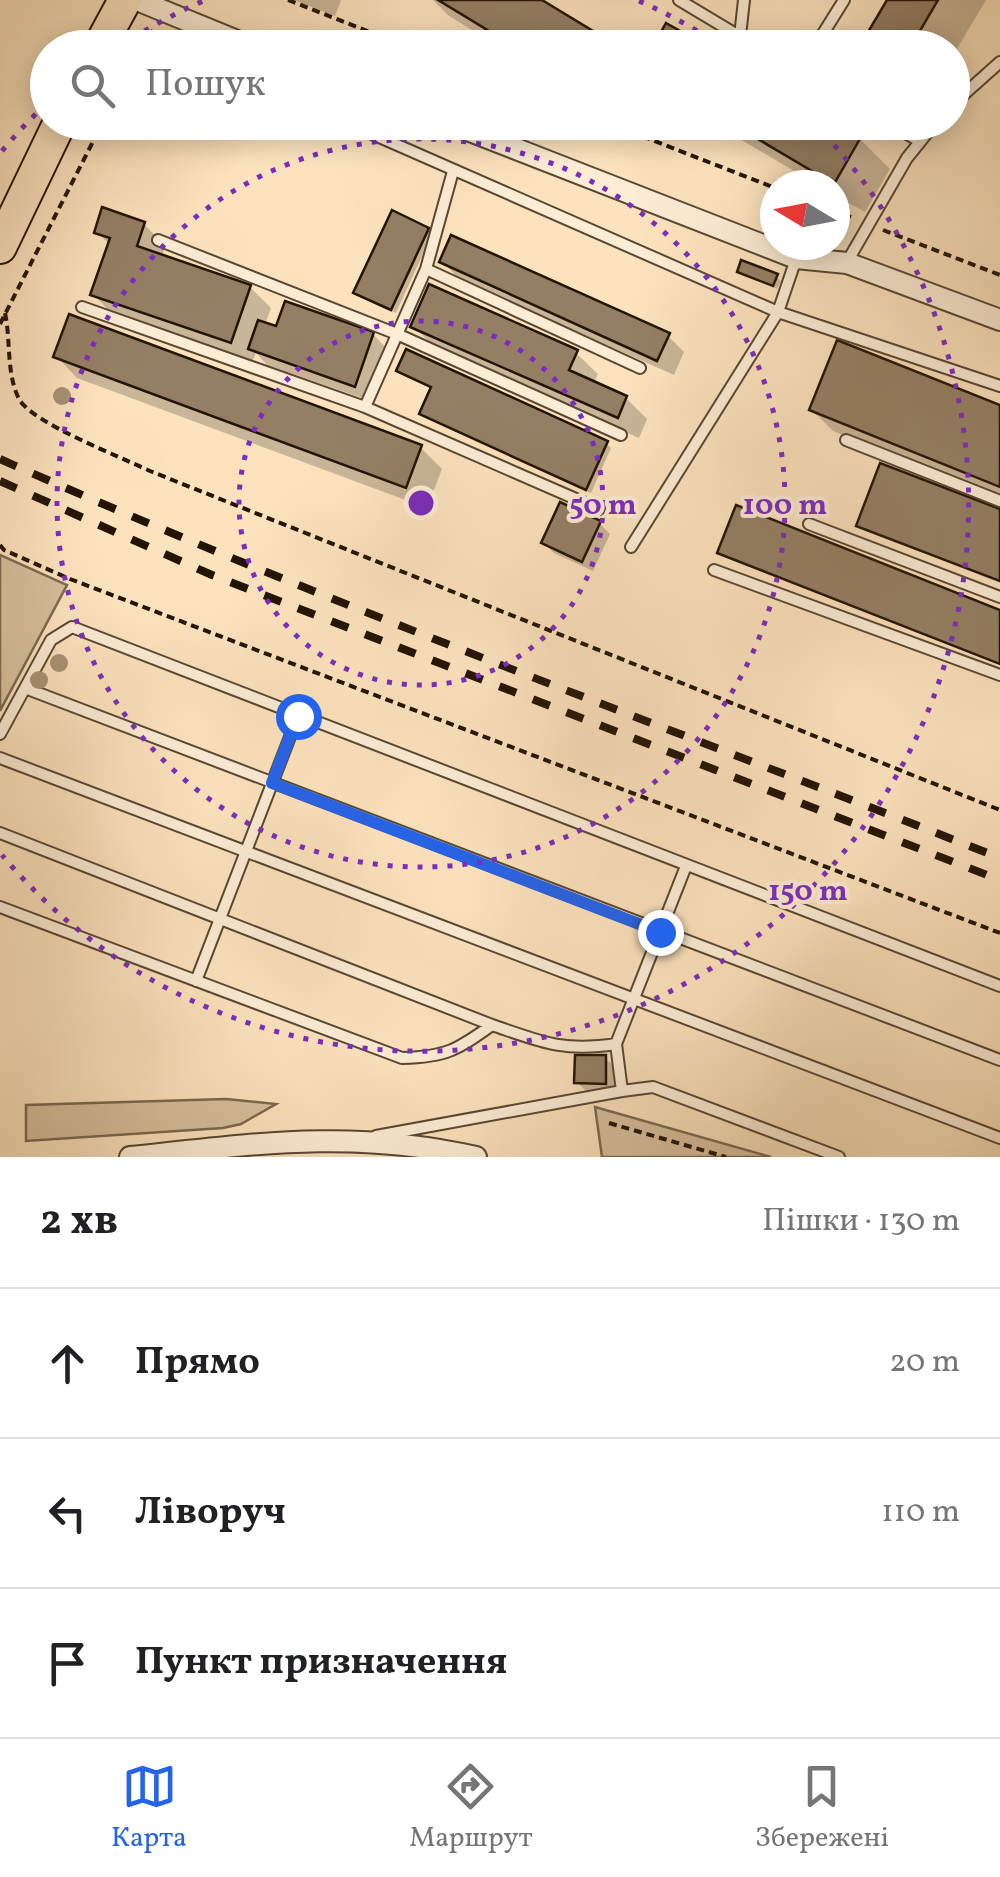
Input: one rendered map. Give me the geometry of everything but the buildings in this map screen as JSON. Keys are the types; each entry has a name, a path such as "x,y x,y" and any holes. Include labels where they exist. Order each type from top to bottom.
{"highway":[{"path":"109,30 125,0"},
{"path":"0,248 51,140"}],"street":[{"path":"137,0 210,30"},
{"path":"493,140 760,244"},
{"path":"816,260 847,263 1000,320"},
{"path":"130,1157 294,1140 358,1139 476,1157"}],"lane":[{"path":"678,0 730,30"},
{"path":"741,30 744,0"},
{"path":"825,30 844,0"},
{"path":"970,88 1000,62"},
{"path":"384,140 778,312 1000,386"},
{"path":"847,263 919,141"},
{"path":"365,408 426,269 454,172"},
{"path":"158,240 397,334 621,435"},
{"path":"631,547 778,312 795,260"},
{"path":"426,269 640,368"},
{"path":"82,306 365,408 599,509"},
{"path":"846,440 1000,500"},
{"path":"809,524 1000,597"},
{"path":"714,570 1000,675"},
{"path":"0,734 51,640 72,627 1000,986"},
{"path":"25,688 1000,1060"},
{"path":"196,981 298,716"},
{"path":"0,758 1000,1138"},
{"path":"0,833 492,1025 560,1048 616,1044"},
{"path":"622,1092 616,1044 686,866"},
{"path":"0,907 402,1058 434,1057 461,1047 492,1025"},
{"path":"358,1139 653,1087 840,1157"}],"path":[{"path":"288,0 365,30"},
{"path":"0,323 94,140"},
{"path":"652,140 760,182"},
{"path":"850,217 1000,275"},
{"path":"5,313 10,367 20,400 34,416 150,471 1000,810"},
{"path":"0,545 70,579 1000,933"},
{"path":"608,1123 726,1157"}],"shaded area":[{"path":"0,555 67,585 0,711"},
{"path":"226,1099 276,1104 241,1124 223,1128 26,1141 26,1105"},
{"path":"595,1107 771,1157 602,1157"}],"railway":[{"path":"0,459 372,615 1000,858"},
{"path":"0,481 212,575 1000,880"}],"route":[{"path":"298,716 272,783 660,932"}]}
